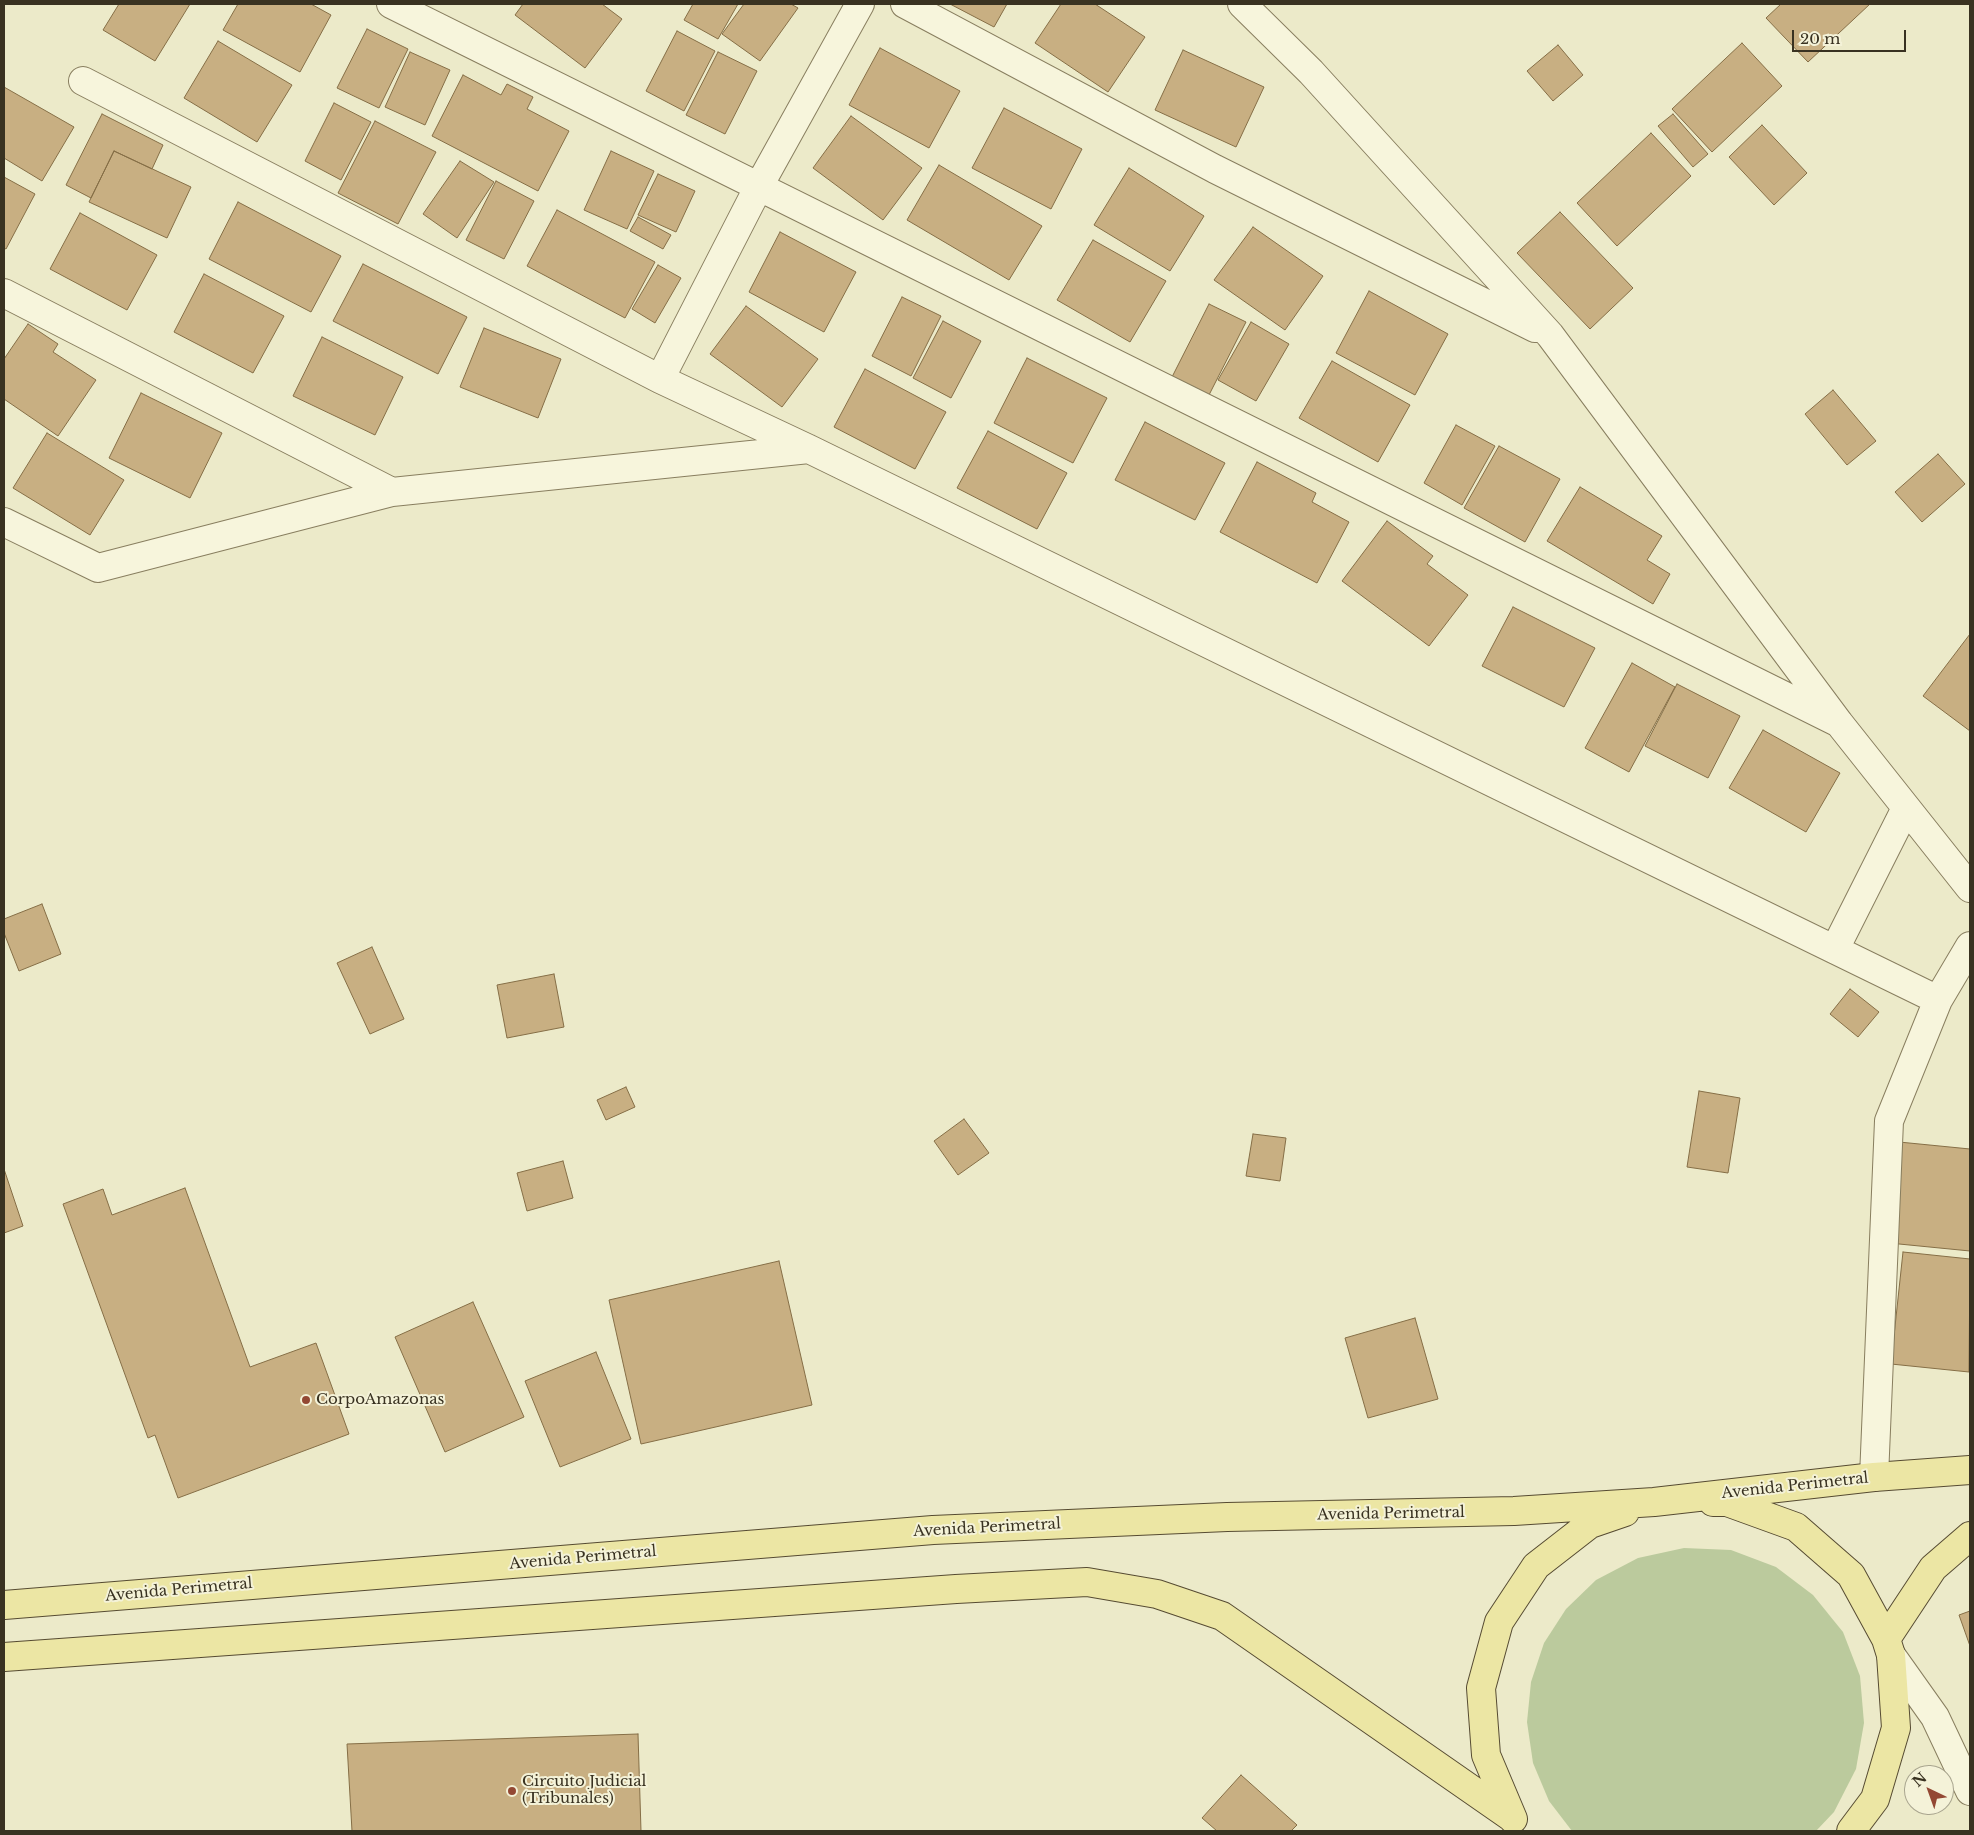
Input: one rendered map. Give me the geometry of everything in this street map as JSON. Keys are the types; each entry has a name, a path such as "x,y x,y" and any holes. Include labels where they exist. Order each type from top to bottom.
{"main road":[{"name":"Avenida Perimetral","path":"4,1605 933,1530 1227,1517 1514,1511 1654,1502 1874,1477 1970,1470"},
{"path":"1518,1824 1486,1755 1481,1688 1499,1622 1536,1566 1590,1524 1654,1502 1728,1502 1796,1527 1851,1575 1888,1647 1896,1728 1875,1798 1851,1831"},
{"path":"1888,1647 1933,1568 1970,1536"},
{"path":"4,1657 956,1589 1087,1582 1157,1594 1222,1616 1518,1824"}],"street":[{"path":"392,4 1839,723"},
{"path":"660,379 759,186 860,4"},
{"path":"905,4 1214,169 1550,335"},
{"path":"1242,4 1311,72 1550,335 1839,723 1970,888"},
{"path":"83,81 660,379 809,449 1938,1000"},
{"path":"4,292 392,492"},
{"path":"4,522 98,568 392,492 809,449"},
{"path":"1835,949 1906,808"},
{"path":"1874,1477 1889,1121 1938,1000 1970,946"},
{"path":"1888,1647 1935,1717 1970,1791"}],"green space":[{"path":"1684,1548 1731,1550 1776,1567 1813,1595 1843,1632 1860,1676 1864,1723 1856,1769 1834,1812 1816,1831 1572,1831 1549,1801 1533,1763 1527,1722 1531,1682 1544,1643 1566,1609 1596,1580 1638,1558"}],"building":[{"path":"119,4 190,4 155,61 103,30"},
{"path":"238,4 311,4 331,15 300,72 223,30"},
{"path":"523,4 602,4 622,19 585,68 515,15"},
{"path":"693,4 738,4 718,39 684,20"},
{"path":"744,4 791,4 798,8 760,61 722,34"},
{"path":"950,4 1007,4 994,27"},
{"path":"1061,4 1095,4 1145,37 1108,92 1035,43"},
{"path":"1781,4 1870,4 1808,62 1766,18"},
{"path":"367,29 408,49 379,108 337,88"},
{"path":"677,31 715,51 684,111 646,91"},
{"path":"218,41 292,85 257,142 184,98"},
{"path":"1742,43 1782,86 1712,152 1672,109"},
{"path":"1558,45 1583,75 1553,101 1527,71"},
{"path":"880,48 960,91 929,148 849,105"},
{"path":"1183,50 1264,87 1236,147 1155,110"},
{"path":"410,52 450,70 425,125 385,107"},
{"path":"718,52 757,71 725,134 686,115"},
{"path":"463,75 501,95 507,84 533,97 527,109 569,131 538,191 432,136"},
{"path":"4,87 74,127 42,181 4,158"},
{"path":"334,103 371,122 341,180 305,161"},
{"path":"1004,108 1082,149 1051,209 972,168"},
{"path":"102,114 163,145 152,169 114,151 91,198 66,185"},
{"path":"1673,114 1708,154 1693,167 1658,126"},
{"path":"851,116 922,168 883,220 813,168"},
{"path":"375,121 436,152 398,224 338,193"},
{"path":"1762,125 1807,173 1774,205 1729,157"},
{"path":"1651,133 1691,176 1617,246 1577,203"},
{"path":"114,151 191,187 167,238 89,202"},
{"path":"611,151 654,171 627,229 584,210"},
{"path":"460,161 494,182 457,238 423,214"},
{"path":"939,165 1042,226 1009,280 907,220"},
{"path":"1129,168 1204,216 1170,271 1094,225"},
{"path":"658,174 695,191 676,232 638,215"},
{"path":"4,177 35,194 6,249 4,248"},
{"path":"496,181 534,201 504,259 466,240"},
{"path":"238,202 341,256 311,312 209,259"},
{"path":"557,210 655,262 625,318 527,266"},
{"path":"1560,212 1633,288 1590,329 1517,253"},
{"path":"80,213 157,255 127,310 50,269"},
{"path":"638,217 671,235 663,249 630,231"},
{"path":"1253,227 1323,276 1285,330 1214,280"},
{"path":"780,232 856,272 824,332 749,292"},
{"path":"1093,240 1166,281 1130,342 1057,300"},
{"path":"363,264 467,317 438,374 333,321"},
{"path":"658,265 681,278 655,323 632,309"},
{"path":"204,274 284,316 253,373 174,332"},
{"path":"1369,291 1448,334 1415,395 1336,353"},
{"path":"902,297 941,316 911,376 872,356"},
{"path":"1209,304 1246,322 1209,395 1172,377"},
{"path":"746,306 818,359 782,407 710,354"},
{"path":"943,321 981,341 951,398 913,378"},
{"path":"1251,322 1289,344 1256,401 1218,380"},
{"path":"28,324 58,344 53,352 96,380 58,436 4,399 4,359"},
{"path":"484,328 561,359 538,418 460,387"},
{"path":"322,337 403,377 375,435 293,396"},
{"path":"1027,358 1107,398 1073,463 994,423"},
{"path":"1332,361 1410,405 1378,462 1299,418"},
{"path":"865,369 946,412 915,469 834,427"},
{"path":"1833,390 1876,441 1847,465 1805,414"},
{"path":"141,393 222,433 190,498 109,458"},
{"path":"1145,422 1225,463 1195,520 1115,480"},
{"path":"1456,425 1495,446 1462,505 1424,483"},
{"path":"988,431 1067,473 1037,529 957,488"},
{"path":"47,433 124,480 90,535 13,488"},
{"path":"1499,446 1560,479 1525,542 1464,508"},
{"path":"1938,454 1965,484 1922,522 1895,492"},
{"path":"1257,462 1316,493 1312,502 1349,522 1317,583 1220,532"},
{"path":"1580,487 1662,536 1647,560 1670,574 1653,604 1547,541"},
{"path":"1387,521 1433,556 1427,564 1468,595 1429,646 1342,581"},
{"path":"1513,607 1595,648 1564,707 1482,666"},
{"path":"1970,634 1970,731 1923,696"},
{"path":"1632,663 1675,687 1629,772 1585,748"},
{"path":"1677,684 1740,716 1708,778 1645,746"},
{"path":"1763,730 1840,773 1806,832 1729,788"},
{"path":"42,904 61,954 19,971 4,933 4,919"},
{"path":"372,947 404,1019 370,1034 337,963"},
{"path":"554,974 564,1027 507,1038 497,985"},
{"path":"1850,989 1879,1012 1858,1037 1830,1014"},
{"path":"626,1087 635,1107 606,1120 597,1100"},
{"path":"1699,1091 1740,1098 1728,1173 1687,1167"},
{"path":"964,1119 989,1153 958,1175 934,1141"},
{"path":"1253,1134 1286,1138 1280,1181 1246,1176"},
{"path":"1899,1142 1970,1149 1970,1251 1889,1243"},
{"path":"563,1161 573,1198 527,1211 517,1173"},
{"path":"4,1169 23,1226 4,1233"},
{"path":"185,1188 250,1367 316,1343 349,1434 178,1498 155,1435 148,1438 63,1204 103,1189 112,1215"},
{"path":"1903,1252 1970,1259 1969,1372 1891,1364"},
{"path":"779,1261 812,1405 641,1444 609,1300"},
{"path":"473,1302 524,1417 445,1452 395,1337"},
{"path":"1415,1318 1438,1399 1368,1418 1345,1338"},
{"path":"596,1352 631,1439 560,1467 525,1381"},
{"path":"1970,1611 1970,1646 1959,1615"},
{"path":"638,1734 641,1831 352,1831 347,1744"},
{"path":"1241,1775 1297,1825 1291,1831 1217,1831 1202,1818"}],"place":[{"name":"CorpoAmazonas","path":"306,1400"},
{"name":"Circuito Judicial (Tribunales)","path":"512,1791"}]}
